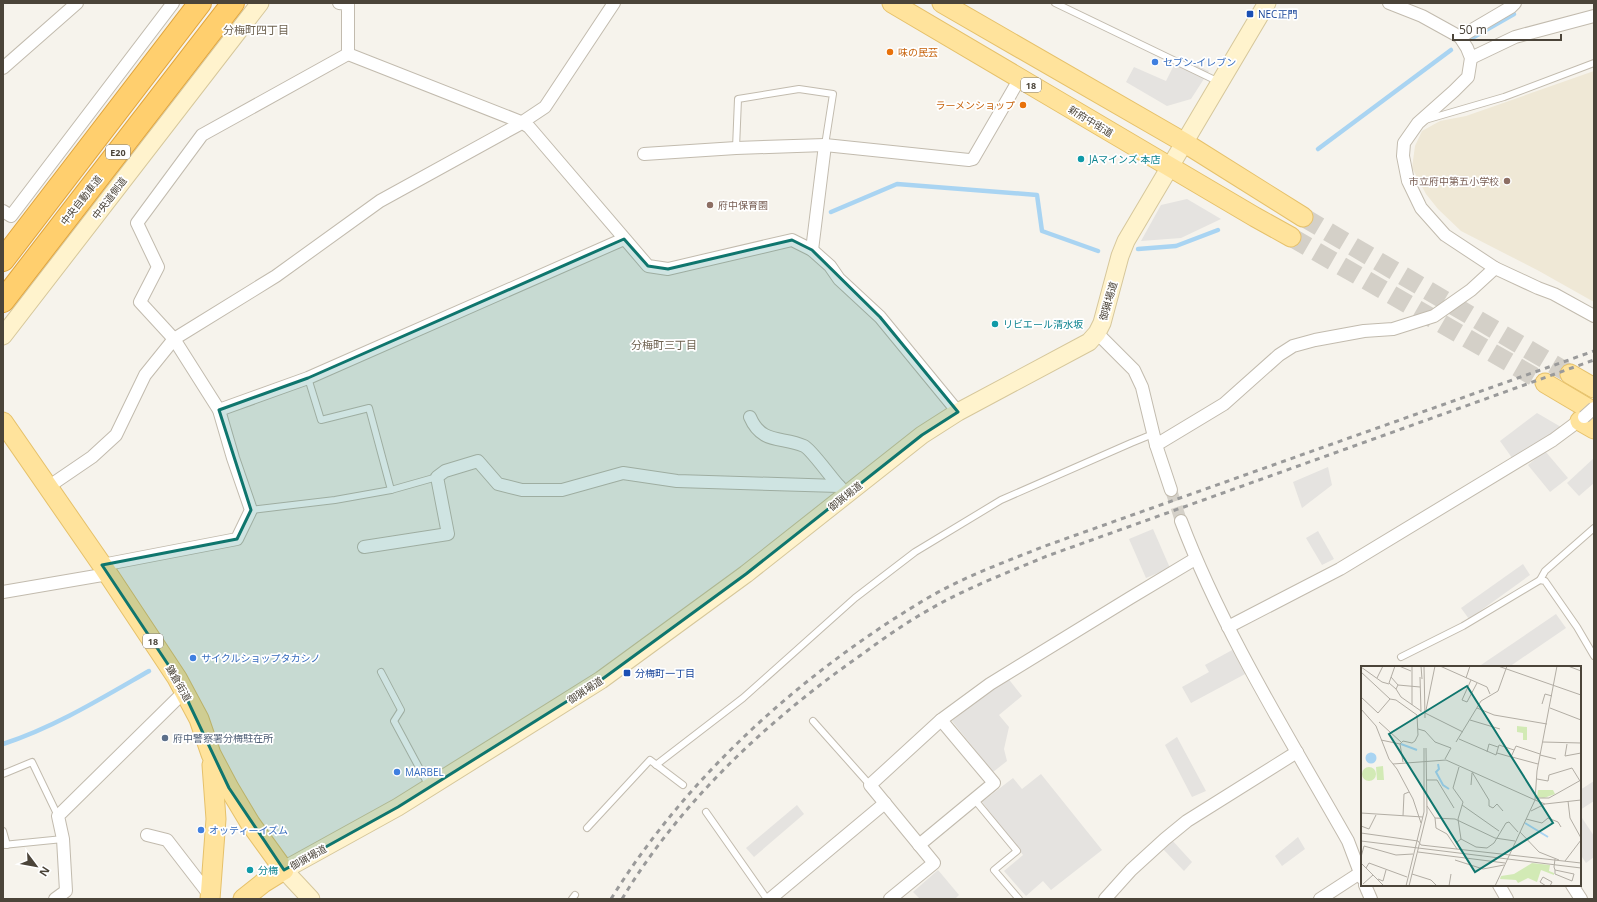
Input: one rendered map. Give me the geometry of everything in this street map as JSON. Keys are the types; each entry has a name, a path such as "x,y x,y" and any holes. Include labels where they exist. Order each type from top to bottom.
{"highway":[{"name":"E20","path":"3,260 200,3"},
{"name":"中央自動車道","path":"3,301 233,3"}],"main road":[{"name":"新府中街道","path":"892,3 1291,237"},
{"path":"942,3 1185,143 1303,217"},
{"path":"1570,374 1594,388"},
{"path":"1546,384 1588,420"},
{"name":"鎌倉街道","path":"3,422 105,570 185,691 199,719 211,754 232,794 250,823 284,870"},
{"name":"18","path":"211,754 216,819 211,898"},
{"path":"243,899 263,883 284,870"}],"street":[{"path":"3,68 77,3"},
{"path":"3,211 10,216 173,3"},
{"name":"中央道側道","path":"3,336 260,3"},
{"path":"339,3 348,4 348,54"},
{"path":"48,487 92,457 116,435 145,376 174,339 276,276 380,201 545,107 614,3"},
{"name":"御猟場道","path":"284,870 430,788 601,680 746,574 843,490 922,435 958,412 1089,342 1097,333 1102,323 1120,256 1126,241 1267,3"},
{"path":"1389,3 1422,16 1460,37 1471,58 1468,77 1418,122 1404,143 1402,156 1408,181 1421,208 1445,235 1495,268 1554,294 1594,316"},
{"path":"1460,37 1512,7 1515,3"},
{"path":"1471,58 1515,37 1594,16"},
{"path":"348,54 521,122 529,127 648,266 668,269 792,240 812,250 830,266 839,279 880,317 958,412"},
{"path":"3,592 238,539 251,510 233,458 219,410 174,339 140,302 158,267 137,222 202,135 348,54"},
{"path":"644,154 736,148 825,145 970,160 973,159 1020,78"},
{"path":"812,250 825,145"},
{"path":"219,410 308,378 624,239"},
{"path":"1155,439 1224,404 1279,355 1293,346 1357,332 1393,329 1434,316 1471,290 1495,268"},
{"path":"1097,333 1134,370 1142,387 1155,439 1171,490"},
{"path":"1228,626 1340,569 1588,420 1594,408"},
{"path":"750,417 754,427 767,437 806,446 843,490"},
{"path":"364,547 448,534 436,478 445,471 478,462 498,484 522,490 562,490 623,473 677,481 843,490"},
{"path":"1180,521 1195,559 1228,626 1348,841 1361,876 1320,899"},
{"path":"890,899 934,863 870,785 941,720 990,684 1109,610 1195,559"},
{"path":"55,899 66,890 63,839 58,816 185,691"},
{"path":"919,845 994,783 941,720"},
{"path":"1105,899 1131,870 1165,839 1187,822 1297,752"},
{"path":"768,899 884,803"},
{"path":"146,835 167,840 211,898"},
{"path":"284,870 303,896"},
{"path":"1365,886 1371,899"},
{"path":"1500,886 1507,899"},
{"path":"1573,886 1581,899"}],"lane":[{"path":"1055,3 1220,83"},
{"path":"1418,122 1504,97 1594,63"},
{"path":"736,148 738,99 799,89 833,94 825,145"},
{"path":"308,378 321,420 369,408 391,490"},
{"path":"656,765 743,698 855,598 915,552 1001,500 1131,443 1155,439"},
{"path":"251,510 335,500 391,490 436,478"},
{"path":"1401,657 1463,626 1540,580 1544,571 1594,528"},
{"path":"1540,580 1545,582 1577,627 1594,656"},
{"path":"381,672 401,710 394,721 430,788"},
{"path":"813,721 870,785"},
{"path":"587,828 650,760 683,785"},
{"path":"3,774 32,762 58,816"},
{"path":"974,799 1017,851 994,870 1019,899"},
{"path":"706,812 768,899"},
{"path":"3,831 5,845 63,839"}],"highlighted area":[{"path":"624,239 648,266 668,269 792,240 812,250 880,317 958,412 922,435 746,574 601,680 398,807 284,870 229,788 177,678 102,565 237,539 251,510 219,410 308,378"}],"shaded area":[{"path":"1178,57 1209,71 1191,99 1167,106 1126,82 1134,67 1166,81"},
{"name":"市立府中第五小学校","path":"1594,71 1594,302 1539,271 1461,231 1438,209 1426,194 1412,168 1415,146 1422,131 1440,121 1466,116"},
{"path":"1187,199 1221,219 1181,238 1141,241 1161,205"},
{"path":"1537,413 1561,427 1515,462 1500,441"},
{"path":"1545,451 1568,478 1550,492 1528,465"},
{"path":"1594,458 1594,483 1579,496 1567,483"},
{"path":"1328,467 1332,485 1302,508 1293,482"},
{"path":"1153,529 1170,568 1146,578 1129,539"},
{"path":"1318,531 1334,559 1322,565 1306,538"},
{"path":"1523,564 1530,575 1469,619 1461,608"},
{"path":"1556,614 1566,628 1510,666 1479,666"},
{"path":"1234,649 1247,673 1191,703 1182,687 1209,672 1205,665"},
{"path":"1007,677 1022,696 999,715 1009,727 1004,749 1007,761 993,772 952,721"},
{"path":"1177,737 1206,791 1192,797 1165,745"},
{"path":"1041,774 1102,850 1051,890 1043,881 1026,896 1004,871 1023,855 982,802 1013,778 1022,789"},
{"path":"1594,781 1594,801 1581,809 1581,789"},
{"path":"797,805 804,814 754,857 746,848"},
{"path":"1581,816 1594,836 1594,857 1586,863 1581,856"},
{"path":"1298,837 1305,849 1282,866 1275,856"},
{"path":"1171,839 1192,862 1184,871 1162,848"},
{"path":"938,870 959,895 955,899 920,899 913,892"}],"waterway":[{"path":"1472,38 1514,14"},
{"path":"1318,149 1451,50"},
{"path":"831,212 897,184 1037,195 1042,231 1098,251"},
{"path":"1138,249 1176,246 1218,230"},
{"path":"3,744 60,721 149,671"}],"tunnel":[{"path":"1303,217 1570,374"},
{"path":"1291,237 1545,383"},
{"path":"1171,490 1181,521"}],"railway":[{"path":"611,899 641,854 675,811 711,770 750,731 792,694 835,660 880,628 940,591 984,570 1045,546 1594,351"},
{"path":"622,899 645,863 671,829 699,796 760,735 826,680 887,636 946,600 1047,556 1594,360"}],"place":[{"name":"NEC正門","path":"1250,14"},
{"name":"味の民芸","path":"890,52"},
{"name":"セブン-イレブン","path":"1155,62"},
{"name":"ラーメンショップ","path":"1023,105"},
{"name":"JAマインズ 本店","path":"1081,159"},
{"name":"市立府中第五小学校","path":"1507,181"},
{"name":"府中保育園","path":"710,205"},
{"name":"リビエール清水坂","path":"995,324"},
{"name":"サイクルショップタカシノ","path":"193,658"},
{"name":"分梅町一丁目","path":"627,673"},
{"name":"府中警察署分梅駐在所","path":"165,738"},
{"name":"MARBEL","path":"397,772"},
{"name":"オッティーイズム","path":"201,830"},
{"name":"分梅","path":"250,870"}],"district":[{"name":"分梅町四丁目","path":"256,29"},
{"name":"分梅町三丁目","path":"664,344"}]}
